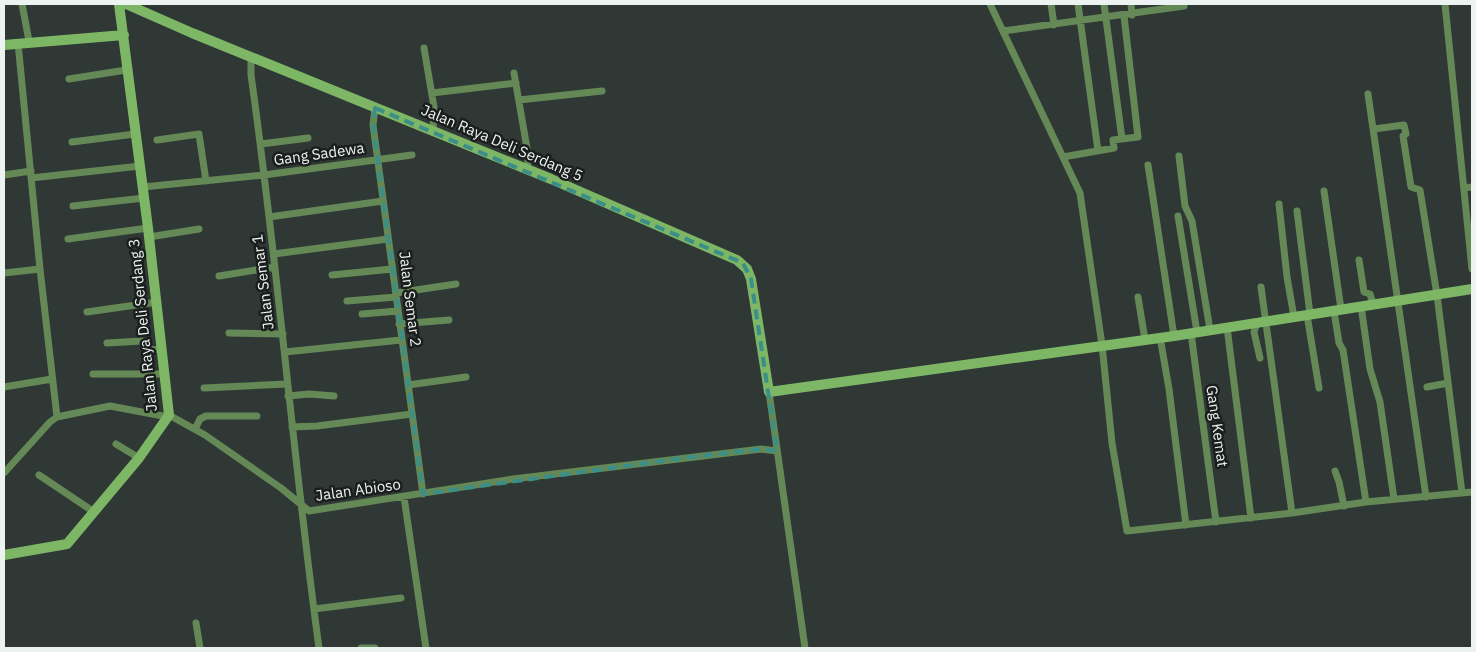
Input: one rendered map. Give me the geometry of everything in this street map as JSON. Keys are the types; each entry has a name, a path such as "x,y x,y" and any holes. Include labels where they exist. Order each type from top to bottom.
{"street":[{"path":"22,4 28,42"},
{"name":"Jalan Raya Deli Serdang 3","path":"4,555 64,546 139,458 169,416 149,232 126,70 124,35 119,4"},
{"name":"Jalan Raya Deli Serdang 5","path":"126,4 374,112 433,131 742,263 751,279 769,392"},
{"path":"990,4 1081,198 1102,345 1112,443 1125,529 1129,532 1292,513 1366,502 1472,492"},
{"path":"1051,4 1054,25"},
{"path":"1078,4 1098,151"},
{"path":"1104,4 1122,139"},
{"path":"1130,4 1132,15"},
{"path":"1003,31 1132,15 1157,7 1184,6 1183,4"},
{"path":"1445,4 1472,268"},
{"path":"1063,157 1114,148 1113,140 1138,137 1124,16"},
{"path":"4,44 124,35"},
{"path":"18,43 40,269 58,417"},
{"path":"424,48 432,93 433,131"},
{"name":"Jalan Semar 1","path":"251,59 251,75 261,144 285,352 299,498 319,648"},
{"path":"69,80 126,70"},
{"path":"514,73 528,154 528,163 525,169"},
{"path":"432,93 516,82"},
{"path":"519,100 602,92"},
{"path":"1368,94 1426,497"},
{"name":"Jalan Semar 2","path":"374,112 377,160 423,494"},
{"path":"1374,129 1404,125 1406,134 1403,136 1410,187 1420,190 1437,295 1462,493"},
{"path":"72,142 135,134"},
{"path":"157,140 200,134 206,181"},
{"path":"261,144 308,138"},
{"name":"Gang Sadewa","path":"73,206 206,181 412,155"},
{"path":"1179,156 1185,206 1192,221 1210,330"},
{"path":"1148,165 1174,336"},
{"path":"4,175 31,175 140,166"},
{"path":"1464,188 1472,187"},
{"path":"1324,191 1338,310 1339,343 1343,350 1366,502"},
{"path":"269,217 383,202"},
{"path":"1278,204 1294,317"},
{"path":"1297,211 1308,314 1319,388"},
{"name":"Gang Kemat","path":"1178,216 1194,332 1216,522"},
{"path":"68,239 199,229"},
{"path":"274,254 388,239"},
{"path":"1359,260 1364,292 1370,294 1373,304"},
{"path":"219,276 275,266"},
{"path":"4,273 40,269"},
{"path":"332,275 392,269"},
{"path":"348,301 396,295 456,284"},
{"path":"1261,287 1261,322 1292,513"},
{"path":"805,648 769,392 1174,336 1472,289"},
{"path":"1138,297 1146,340"},
{"path":"87,312 157,302"},
{"path":"1361,306 1370,369 1380,402 1394,499"},
{"path":"362,314 398,311"},
{"path":"399,324 449,320"},
{"path":"1260,358 1254,332 1261,322"},
{"path":"1227,328 1251,518"},
{"path":"229,333 283,334"},
{"path":"1160,338 1169,388 1186,525"},
{"path":"285,352 401,340"},
{"path":"108,343 142,341 152,350 162,349"},
{"path":"93,374 165,374"},
{"path":"408,385 466,377"},
{"path":"4,386 52,380"},
{"path":"1428,387 1448,383"},
{"path":"204,388 287,384"},
{"path":"288,396 309,394 334,396"},
{"path":"4,473 50,422 58,417 110,406 169,416 195,429 281,488 299,498"},
{"path":"292,427 317,426 412,414"},
{"path":"195,429 200,419 206,416 256,416"},
{"path":"116,444 139,458"},
{"name":"Jalan Abioso","path":"299,498 309,511 513,480 683,458 762,449 777,451"},
{"path":"1335,471 1344,506"},
{"path":"39,475 94,512"},
{"path":"404,497 426,648"},
{"path":"314,608 401,598"},
{"path":"196,622 200,648"},
{"path":"361,648 376,648"}],"highlighted area":[{"path":"375,108 743,263 751,279 777,451 761,449 683,458 423,494 373,125"}]}
